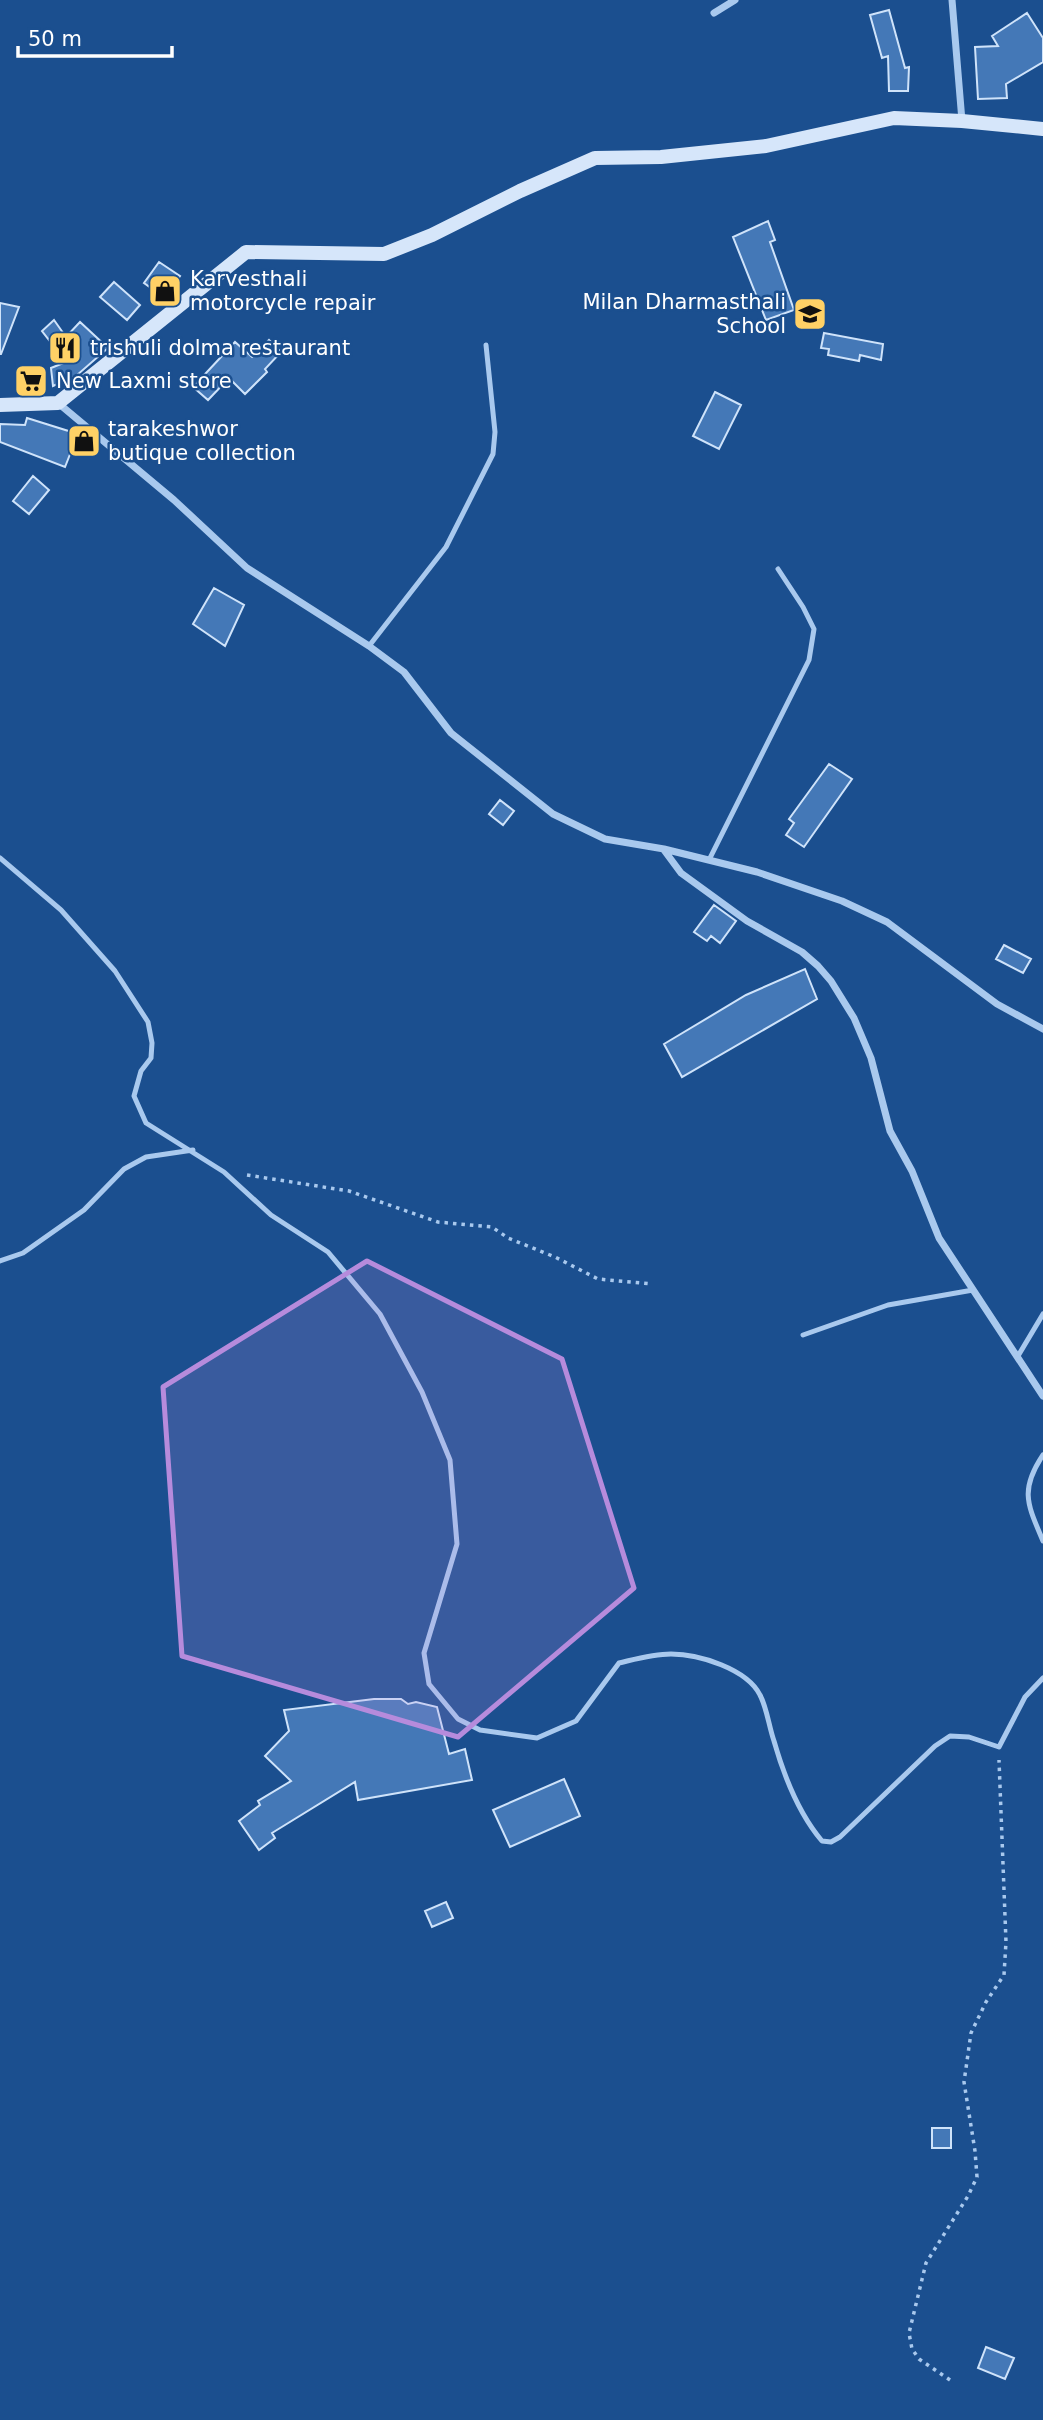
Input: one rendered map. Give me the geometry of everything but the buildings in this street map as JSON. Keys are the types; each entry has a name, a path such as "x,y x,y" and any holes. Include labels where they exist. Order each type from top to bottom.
{"street":[{"path":"714,13 735,0"},
{"path":"952,0 962,121"},
{"path":"0,405 58,403 246,252 384,254 432,236 520,191 595,158 661,158 766,146 894,117 1043,129"},
{"path":"58,403 174,500 247,568 369,646 404,672 451,733 553,814 605,839 664,849 757,872 830,897 887,922 997,1004 1043,1029"},
{"path":"664,849 681,873 747,921 802,952 818,965 831,981 854,1018 871,1058 890,1131 912,1171 939,1238 1043,1396"}],"lane":[{"path":"369,646 446,547 493,454 495,432 486,345"},
{"path":"709,860 809,660 814,629 778,569"},
{"path":"0,858 61,910 115,971 148,1022 152,1058 141,1071 134,1096 146,1123 193,1150 224,1172 271,1215 328,1252 380,1314 422,1392 450,1460 457,1544 424,1653 429,1684 458,1718 480,1730 537,1738 576,1721 619,1663 674,1654 723,1665 741,1674 760,1694 775,1745 803,1815 822,1841 831,1842 840,1837 935,1746 950,1736 969,1737 999,1746 1025,1697 1043,1678"},
{"path":"0,1261 23,1253 84,1210 124,1169 145,1157 193,1150"},
{"path":"803,1335 888,1305 973,1290"},
{"path":"1018,1356 1043,1314"},
{"path":"1043,1455 1029,1483 1028,1505 1043,1541"}],"path":[{"path":"224,1172 349,1191 438,1222 492,1227 508,1238 555,1257 598,1279 652,1283"},
{"path":"950,2380 919,2358 912,2349 909,2333 926,2263 977,2177 964,2082 971,2033 986,2002 1004,1975 1006,1942 999,1746"}],"highlighted area":[{"path":"367,1261 562,1359 634,1588 458,1737 182,1656 163,1387"}],"place":[{"name":"Karvesthali motorcycle repair","path":"165,291"},
{"name":"Milan Dharmasthali School","path":"810,314"},
{"name":"trishuli dolma restaurant","path":"65,348"},
{"name":"New Laxmi store","path":"31,381"},
{"name":"tarakeshwor butique collection","path":"84,441"}]}
